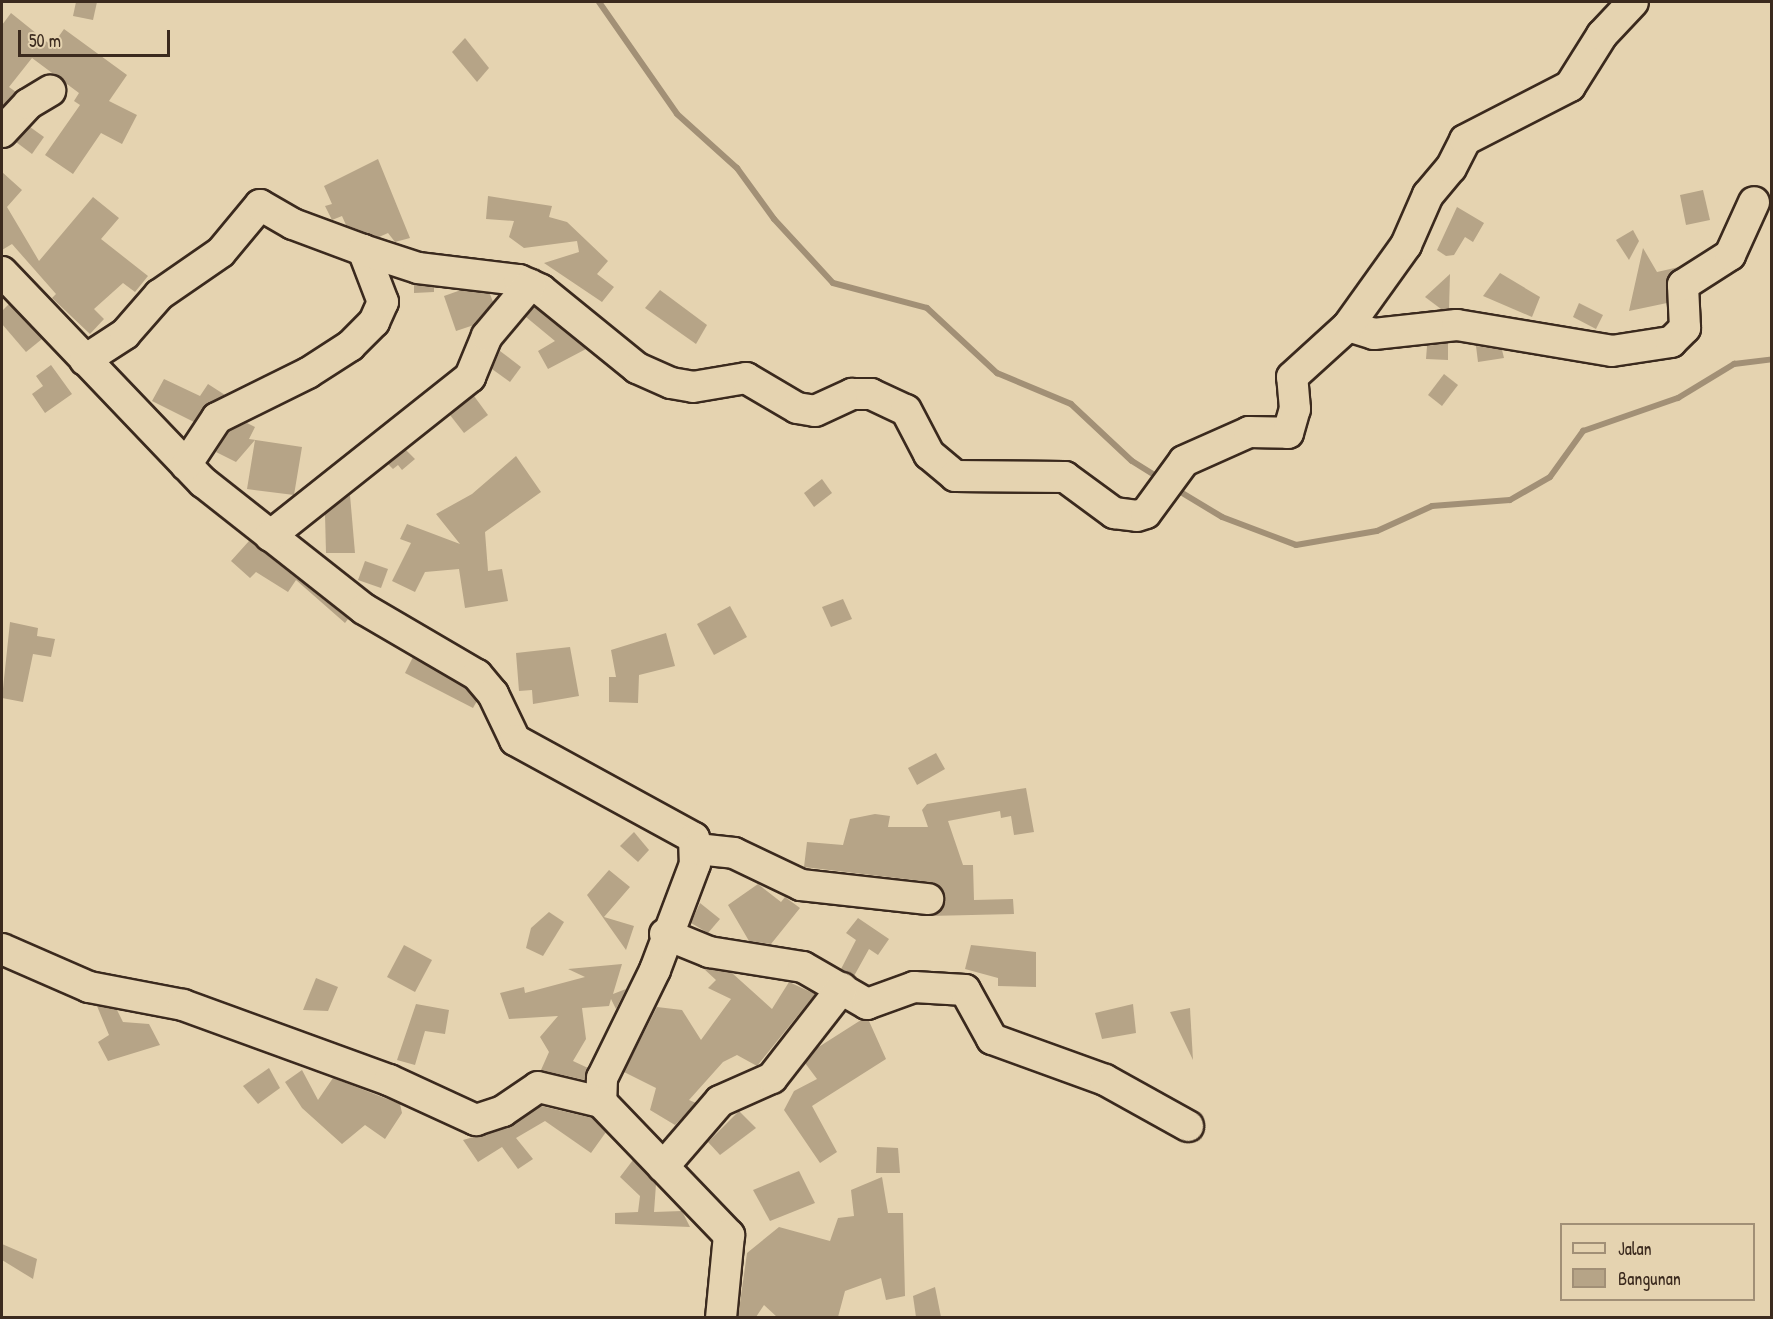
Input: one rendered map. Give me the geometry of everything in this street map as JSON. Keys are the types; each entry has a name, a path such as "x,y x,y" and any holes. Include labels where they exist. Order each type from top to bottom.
{"street":[{"path":"85,360 125,334 159,295 221,252 261,205 293,224 418,268 530,285 637,368 671,383 693,387 746,378 797,408 815,411 852,394 871,394 906,410 929,454 955,476 1065,477 1124,517 1146,513 1184,461 1219,443 1249,432 1288,433 1295,409 1292,377 1348,326 1406,245 1428,195 1451,168 1465,140 1570,86 1602,35 1633,2"},
{"path":"2,132 28,104 50,91"},
{"path":"1348,326 1374,334 1456,325 1612,351 1671,342 1685,328 1683,285 1730,255 1754,202"},
{"path":"186,465 217,418 308,373 350,346 374,322 382,302 363,250"},
{"path":"2,272 186,465 270,536 363,609 477,675 493,694 515,740 680,826 697,849 734,853 801,885 928,899"},
{"path":"270,536 470,377 487,336 530,285"},
{"path":"601,1102 602,1078 655,970 665,934 697,849"},
{"path":"665,934 709,952 803,967 876,1004 914,987 965,990 992,1039 1097,1077 1188,1126"},
{"path":"2,949 89,987 183,1005 322,1055 476,1120 503,1111 538,1087 601,1102 729,1235 723,1317"},
{"path":"663,1167 720,1101 772,1078 842,988"}],"building":[{"path":"76,2 97,2 93,20 73,16"},
{"path":"11,13 52,46 64,29 127,75 109,101 137,115 122,144 101,133 73,174 45,155 80,105 74,101 79,93 32,58 9,87 16,92 2,107 2,25"},
{"path":"465,38 489,68 477,82 452,52"},
{"path":"30,127 44,137 32,154 16,142"},
{"path":"378,159 410,238 395,242 388,233 379,237 346,225 342,216 332,220 325,206 332,204 324,186"},
{"path":"2,172 22,190 7,207 39,261 93,197 119,218 101,239 148,276 135,292 123,283 94,309 104,319 90,334 52,298 56,294 12,244 2,250"},
{"path":"1703,190 1710,220 1686,225 1680,195"},
{"path":"488,196 552,206 549,217 567,222 608,261 597,274 614,287 602,302 544,263 579,252 577,241 524,248 509,237 514,221 486,219"},
{"path":"1457,207 1484,223 1473,242 1465,237 1454,255 1446,256 1437,250"},
{"path":"1633,230 1639,241 1629,260 1616,240"},
{"path":"1643,248 1657,272 1679,267 1667,278 1667,303 1629,311"},
{"path":"1500,273 1540,297 1532,317 1483,296"},
{"path":"1450,274 1449,309 1441,309 1425,297"},
{"path":"414,285 434,287 434,292 414,293"},
{"path":"461,290 490,294 493,302 474,325 456,331 444,296"},
{"path":"660,290 707,325 696,344 645,308"},
{"path":"1579,303 1603,315 1596,329 1573,317"},
{"path":"9,304 42,339 26,352 2,324 2,311"},
{"path":"534,307 586,349 548,369 538,351 555,341 526,317"},
{"path":"1448,343 1448,360 1426,359 1427,346"},
{"path":"1476,346 1502,350 1504,358 1478,362"},
{"path":"500,351 521,367 510,382 492,369"},
{"path":"51,365 72,394 45,413 32,394 43,386 36,376"},
{"path":"1444,374 1458,385 1442,406 1428,395"},
{"path":"164,379 200,396 208,384 225,395 209,403 194,422 152,401"},
{"path":"474,396 488,415 464,433 450,415"},
{"path":"247,423 255,427 249,439 302,447 294,495 247,489 255,440 236,462 216,452 229,431"},
{"path":"406,450 415,459 402,470 398,465 393,469 388,464"},
{"path":"516,456 541,492 485,532 488,571 502,569 508,601 465,608 459,569 425,572 415,592 392,581 411,543 400,539 407,524 460,544 436,514 472,494"},
{"path":"822,479 832,493 814,507 804,493"},
{"path":"350,495 355,553 326,553 325,514"},
{"path":"249,541 348,619 345,623 296,580 288,592 256,572 250,578 231,561"},
{"path":"365,561 388,569 381,588 358,580"},
{"path":"843,599 852,619 831,627 822,607"},
{"path":"730,606 747,637 714,655 697,624"},
{"path":"10,622 38,628 37,636 55,639 51,657 33,654 23,702 2,698"},
{"path":"666,633 675,666 639,675 638,703 609,702 609,677 616,677 611,650"},
{"path":"570,647 579,696 533,704 532,690 519,691 516,653"},
{"path":"413,657 466,688 477,701 473,708 405,673"},
{"path":"936,753 945,769 917,785 908,768"},
{"path":"1026,788 1034,832 1014,835 1011,816 1001,818 1000,811 948,821 963,865 973,865 974,900 1013,899 1014,914 929,916 945,900 930,882 804,867 807,842 843,845 850,819 875,814 890,816 888,827 928,827 922,810 927,804"},
{"path":"634,832 649,850 638,862 620,846"},
{"path":"609,870 630,887 604,917 634,926 626,950 587,895"},
{"path":"758,884 781,902 785,897 800,908 771,944 749,941 728,905"},
{"path":"700,903 720,919 708,933 691,923"},
{"path":"549,912 564,922 543,956 526,948 531,928"},
{"path":"858,918 889,939 878,955 869,949 854,976 841,969 856,940 846,933"},
{"path":"404,945 432,960 415,992 387,977"},
{"path":"971,945 1036,952 1036,987 998,986 998,978 965,969"},
{"path":"622,964 613,994 626,989 616,1009 611,999 609,1006 582,1008 586,1039 573,1061 588,1068 585,1080 541,1070 549,1052 540,1037 558,1016 509,1019 500,993 524,987 525,993 585,977 568,969"},
{"path":"703,968 732,973 772,1009 789,982 815,994 757,1066 737,1055 723,1062 689,1100 696,1103 675,1125 650,1110 656,1088 624,1072 657,1007 682,1010 701,1040 731,999 708,988 716,980"},
{"path":"316,978 338,987 328,1011 303,1010"},
{"path":"416,1004 449,1010 445,1034 425,1031 415,1065 397,1060"},
{"path":"1133,1004 1136,1033 1102,1039 1095,1013"},
{"path":"97,1006 117,1010 123,1022 149,1024 160,1045 108,1061 98,1042 109,1035"},
{"path":"1190,1008 1193,1060 1170,1012"},
{"path":"861,1020 869,1021 886,1059 812,1106 837,1152 820,1163 784,1110 794,1091 817,1079 805,1063 817,1048"},
{"path":"269,1068 280,1088 258,1104 243,1086"},
{"path":"302,1070 318,1100 333,1078 400,1104 402,1113 385,1139 365,1125 342,1144 302,1108 285,1082"},
{"path":"541,1106 592,1118 606,1132 591,1153 545,1121 516,1138 533,1159 518,1169 502,1147 478,1162 463,1140 509,1127"},
{"path":"739,1111 756,1128 720,1155 708,1142"},
{"path":"877,1147 898,1148 900,1173 876,1173"},
{"path":"633,1160 656,1184 654,1212 682,1211 690,1227 615,1224 615,1213 638,1212 640,1196 620,1177"},
{"path":"799,1171 815,1203 770,1221 753,1190"},
{"path":"882,1177 888,1213 903,1213 905,1296 886,1300 881,1278 845,1291 838,1317 777,1317 764,1305 756,1317 738,1317 747,1253 779,1227 830,1241 838,1218 854,1216 851,1190"},
{"path":"2,1244 37,1259 33,1279 2,1260"},
{"path":"935,1287 941,1317 916,1317 913,1296"}],"waterway":[{"path":"599,2 677,114 737,168 774,219 833,283 927,308 997,373 1071,404 1132,461 1161,479"},
{"path":"1174,488 1222,517 1296,545 1377,531 1432,506 1510,500 1550,477 1583,431 1678,398 1734,364 1772,359"}]}
